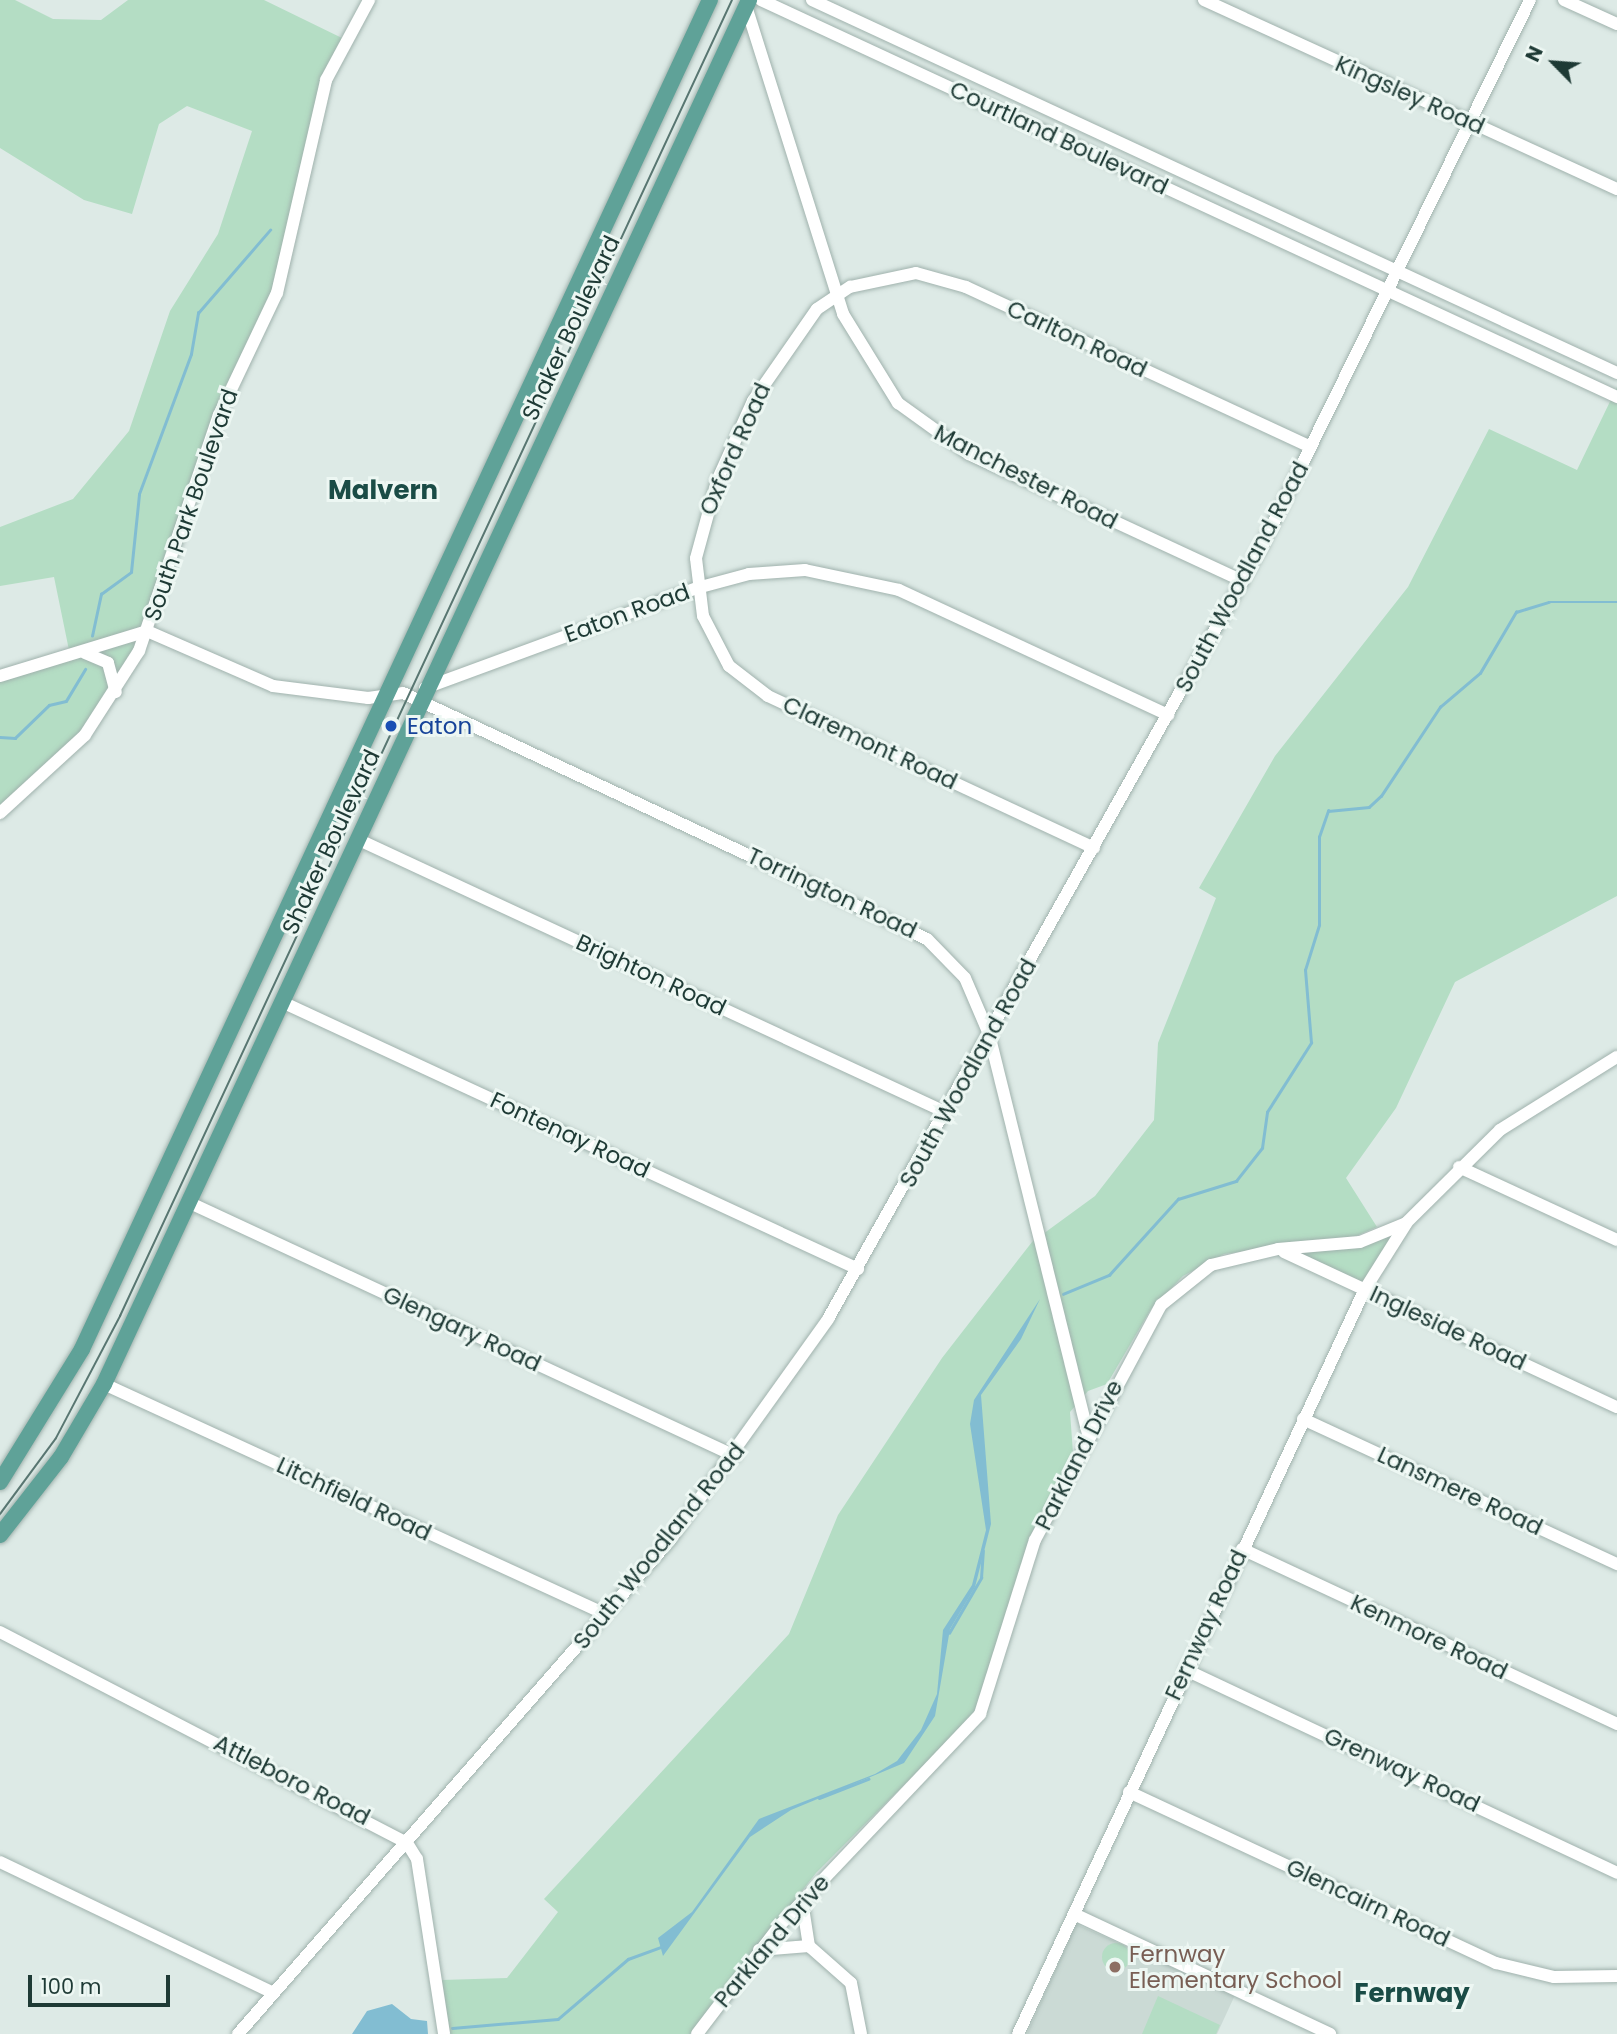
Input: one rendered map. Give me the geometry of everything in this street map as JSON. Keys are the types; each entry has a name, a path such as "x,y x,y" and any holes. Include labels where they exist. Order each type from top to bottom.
{"main road":[{"name":"Shaker Boulevard","path":"0,1482 82,1349 710,0"},
{"name":"Shaker Boulevard","path":"0,1535 55,1465 104,1384 357,839 415,699 429,687 752,2"}],"street":[{"name":"South Park Boulevard","path":"0,813 60,762 116,692 147,631 219,415 277,292 326,80 369,0"},
{"path":"802,19 811,0"},
{"name":"Courtland Boulevard","path":"752,2 802,19 1612,395 1616,373 811,0"},
{"name":"Kingsley Road","path":"1204,0 1617,189"},
{"name":"South Woodland Road","path":"238,2034 605,1614 735,1456 858,1269 1243,581 1530,0"},
{"path":"1564,0 1617,24"},
{"name":"Manchester Road","path":"752,2 837,294 874,371 932,431 1243,581"},
{"path":"1108,160 1117,141"},
{"path":"1357,276 1366,257"},
{"name":"Carlton Road","path":"837,294 905,273 955,282 1311,447"},
{"name":"Oxford Road","path":"697,588 704,521 741,424 797,331 837,294"},
{"name":"Eaton Road","path":"429,687 697,588 787,570 861,578 1168,715"},
{"name":"Claremont Road","path":"697,588 720,654 754,688 1094,848"},
{"path":"0,676 147,631 273,686 415,699"},
{"path":"81,652 108,663 116,692"},
{"name":"Torrington Road","path":"415,699 917,932 965,978 989,1034 1088,1435"},
{"name":"Brighton Road","path":"357,839 946,1112"},
{"name":"Fontenay Road","path":"282,1002 858,1269"},
{"name":"Parkland Drive","path":"697,2034 759,1950 802,1901 980,1714 1035,1540 1142,1332 1169,1298 1212,1265 1278,1249 1360,1242 1406,1223 1459,1167 1531,1105 1617,1057"},
{"path":"1601,1066 1617,1073"},
{"path":"1459,1167 1617,1241"},
{"name":"Glengary Road","path":"188,1202 735,1456"},
{"name":"Fernway Road","path":"1018,2034 1365,1289 1406,1223"},
{"name":"Ingleside Road","path":"1278,1249 1617,1407"},
{"name":"Litchfield Road","path":"104,1384 605,1614"},
{"name":"Lansmere Road","path":"1303,1419 1617,1563"},
{"name":"Kenmore Road","path":"1242,1549 1617,1724"},
{"name":"Attleboro Road","path":"0,1632 407,1843"},
{"name":"Grenway Road","path":"1186,1670 1617,1873"},
{"name":"Glencairn Road","path":"1129,1792 1496,1963 1554,1977 1617,1976"},
{"path":"407,1843 417,1859 443,2034"},
{"path":"0,1862 273,1993"},
{"path":"802,1901 808,1946 851,1983 861,2034"},
{"path":"1074,1914 1330,2034"},
{"path":"759,1950 808,1946"}],"shaded area":[{"name":"Fernway Elementary School","path":"1076,1924 1235,1995 1217,2034 1027,2034"}],"green space":[{"path":"0,0 15,0 53,19 101,20 128,0 264,0 344,39 326,80 289,253 242,363 157,604 111,701 0,813 0,676 70,655 54,577 0,586 0,527 73,499 129,431 170,311 218,234 252,131 187,106 159,124 132,214 84,200 0,148"},
{"path":"1617,387 1617,896 1455,982 1396,1108 1346,1178 1377,1227 1356,1236 1224,1254 1183,1276 1151,1309 1107,1384 1088,1391 1070,1412 1073,1453 1031,1535 975,1714 816,1873 690,2034 450,2034 442,1980 507,1978 558,1912 544,1899 789,1634 838,1515 942,1358 1032,1242 1095,1196 1154,1120 1158,1043 1216,898 1199,888 1275,756 1408,587 1489,429 1577,470"},
{"path":"1406,1223 1365,1289 1278,1249 1314,1250"},
{"path":"1116,1943 1126,1947 1130,1957 1126,1967 1116,1971 1106,1967 1102,1957 1106,1947"},
{"path":"1158,1996 1220,2025 1216,2034 1142,2034"}],"water":[{"path":"1040,1299 1021,1339 981,1395 991,1524 975,1587 950,1629 935,1716 904,1763 791,1810 750,1837 663,1956 658,1938 692,1912 759,1819 875,1774 897,1761 921,1730 937,1694 943,1630 972,1585 986,1530 970,1424 974,1400"},
{"path":"392,2004 411,2019 427,2021 428,2034 352,2034 367,2011"}],"waterway":[{"path":"92,636 101,594 131,572 139,494 191,354 198,313 270,230"},
{"path":"1063,1294 1109,1275 1178,1199 1236,1181 1262,1148 1267,1112 1311,1043 1305,970 1319,925 1319,837 1328,811 1369,807 1381,796 1440,707 1480,673 1516,612 1549,602 1617,602"},
{"path":"0,737 15,738 49,705 66,701 85,669"},
{"path":"949,1633 981,1578 983,1551"},
{"path":"819,1798 868,1779"},
{"path":"452,2028 558,2019 628,1959 663,1946"}],"tram line":[{"path":"0,1514 56,1438 120,1316 732,0"}],"place":[{"name":"Eaton","path":"391,726"},
{"name":"Fernway Elementary School","path":"1115,1967"}],"district":[{"name":"Malvern","path":"383,491"},
{"name":"Fernway","path":"1412,1994"}]}
